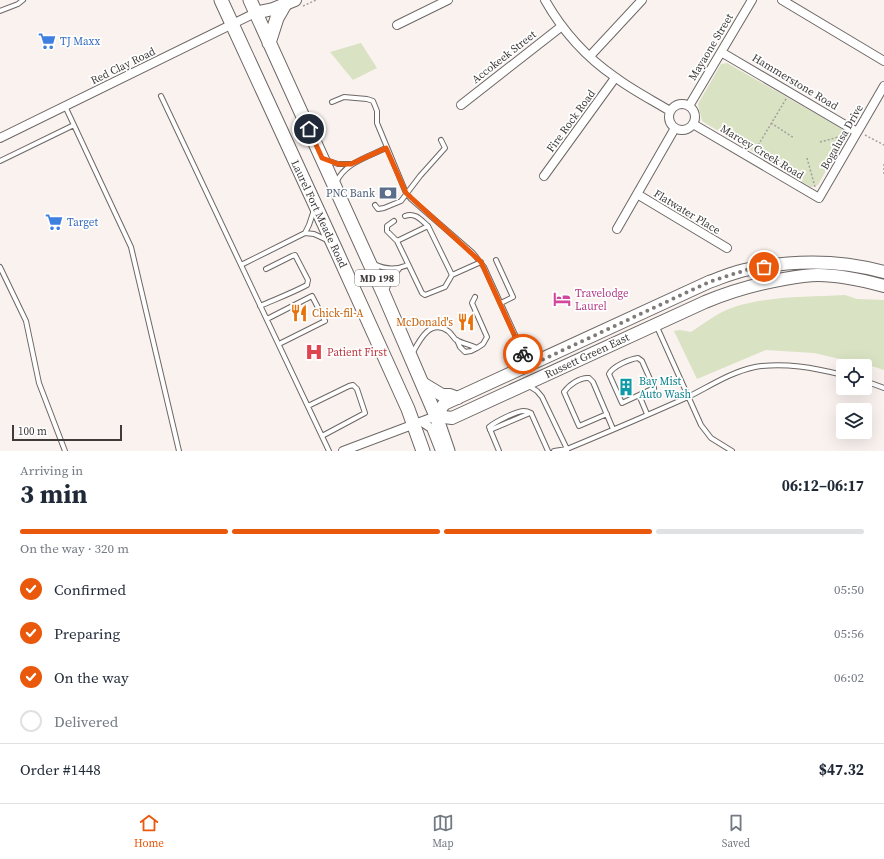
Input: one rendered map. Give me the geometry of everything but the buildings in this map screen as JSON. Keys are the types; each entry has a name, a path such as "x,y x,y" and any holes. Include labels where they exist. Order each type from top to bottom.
{"main road":[{"name":"Laurel Fort Meade Road","path":"221,0 408,409 418,423 423,451"},
{"name":"MD 198","path":"250,0 384,295 436,416 448,451"},
{"path":"269,43 277,18 285,1"}],"street":[{"path":"397,25 448,0"},
{"path":"545,0 562,26 590,56 615,78 670,110"},
{"path":"590,56 642,0"},
{"name":"Mayaone Street","path":"690,106 752,0"},
{"path":"782,0 884,61"},
{"path":"255,13 273,10 285,1"},
{"name":"Red Clay Road","path":"0,138 255,13"},
{"name":"Accokeek Street","path":"461,105 562,26"},
{"name":"Hammerstone Road","path":"721,52 857,132"},
{"name":"Fire Rock Road","path":"544,176 615,78"},
{"name":"Bogalusa Drive","path":"818,198 884,86"},
{"path":"677,104 685,104 690,106 693,108 696,116 693,124 687,130 679,130 675,128 670,122 670,110 677,104"},
{"name":"Marcey Creek Road","path":"693,124 818,198"},
{"path":"617,229 675,128"},
{"name":"Flatwater Place","path":"637,194 726,248"},
{"name":"Russett Green East","path":"884,272 853,265 826,262 794,262 749,269 709,282 444,404 436,416 452,418 729,292 755,284 816,275 865,280 884,286"},
{"path":"422,383 442,395 450,395 458,398"},
{"path":"343,451 436,416"},
{"path":"418,423 430,428 440,451"}],"lane":[{"path":"0,11 18,4 23,0"},
{"path":"160,96 329,451"},
{"path":"332,102 344,97 373,101 377,111 377,123 386,148 406,193 481,262 529,366"},
{"path":"65,106 131,247 179,451"},
{"path":"0,161 74,125"},
{"path":"375,204 378,208 384,208 401,201 406,193 445,148 441,140"},
{"path":"335,188 342,173 351,164 386,148"},
{"path":"322,158 338,164 351,164"},
{"path":"241,265 305,233 310,225 314,212 313,200"},
{"path":"405,216 414,214 428,226 452,275"},
{"path":"394,221 387,226 387,231 397,241 424,295 445,286 452,275 481,262"},
{"path":"397,241 428,226"},
{"path":"305,233 314,234 327,240 336,250"},
{"path":"260,306 307,286 308,283 308,280 295,256 292,256 266,269"},
{"path":"496,260 513,298 501,303"},
{"path":"369,261 380,267 390,269 399,269 408,265"},
{"path":"0,267 26,321 39,383 65,451"},
{"path":"384,295 391,278 399,269"},
{"path":"267,319 312,296 325,321 279,344"},
{"path":"410,356 420,340 432,327 439,327 447,330 457,340 460,347 465,352 471,351 483,344 487,337 472,303 475,297"},
{"path":"656,325 701,425 711,438 732,451"},
{"path":"457,340 477,348"},
{"path":"638,358 642,361 654,388 638,395 622,403 609,374 611,370 638,358"},
{"path":"554,451 567,450 688,397 736,373 755,367 777,365 796,366 836,373"},
{"path":"607,414 579,426 564,392 570,385 585,378 589,378 593,382 607,414 613,429"},
{"path":"525,384 537,391 542,397 567,450"},
{"path":"872,384 884,388"},
{"path":"308,406 349,386 357,389 365,413 322,436"},
{"path":"638,395 647,414"},
{"path":"499,451 489,427 492,424 524,411 531,413 548,451"}],"path":[{"path":"751,158 790,92"},
{"path":"771,124 794,138"},
{"path":"820,142 857,132 877,141 884,146"},
{"path":"807,158 818,198"},
{"path":"884,164 884,174"}],"green space":[{"path":"361,43 377,68 353,80 330,52"},
{"path":"727,63 844,130 845,136 818,185 811,187 702,121 698,104 721,64"},
{"path":"845,295 857,299 884,300 884,370 872,366 872,359 840,359 814,353 766,350 697,379 674,331 680,330 691,332 713,317 737,306 764,300"}],"way so far":[{"path":"523,354 529,366 709,282 749,269 764,267"}],"place":[{"name":"TJ Maxx","path":"47,41"},
{"name":"PNC Bank","path":"388,193"},
{"name":"Target","path":"54,222"},
{"name":"Travelodge Laurel","path":"562,299"},
{"name":"Chick-fil-A","path":"299,313"},
{"name":"McDonald's","path":"466,322"},
{"name":"Patient First","path":"314,352"},
{"name":"Bay Mist Auto Wash","path":"626,387"}],"route":[{"path":"309,129 322,158 338,164 351,164 386,148 406,193 411,199 473,253 481,262 523,354"}]}
